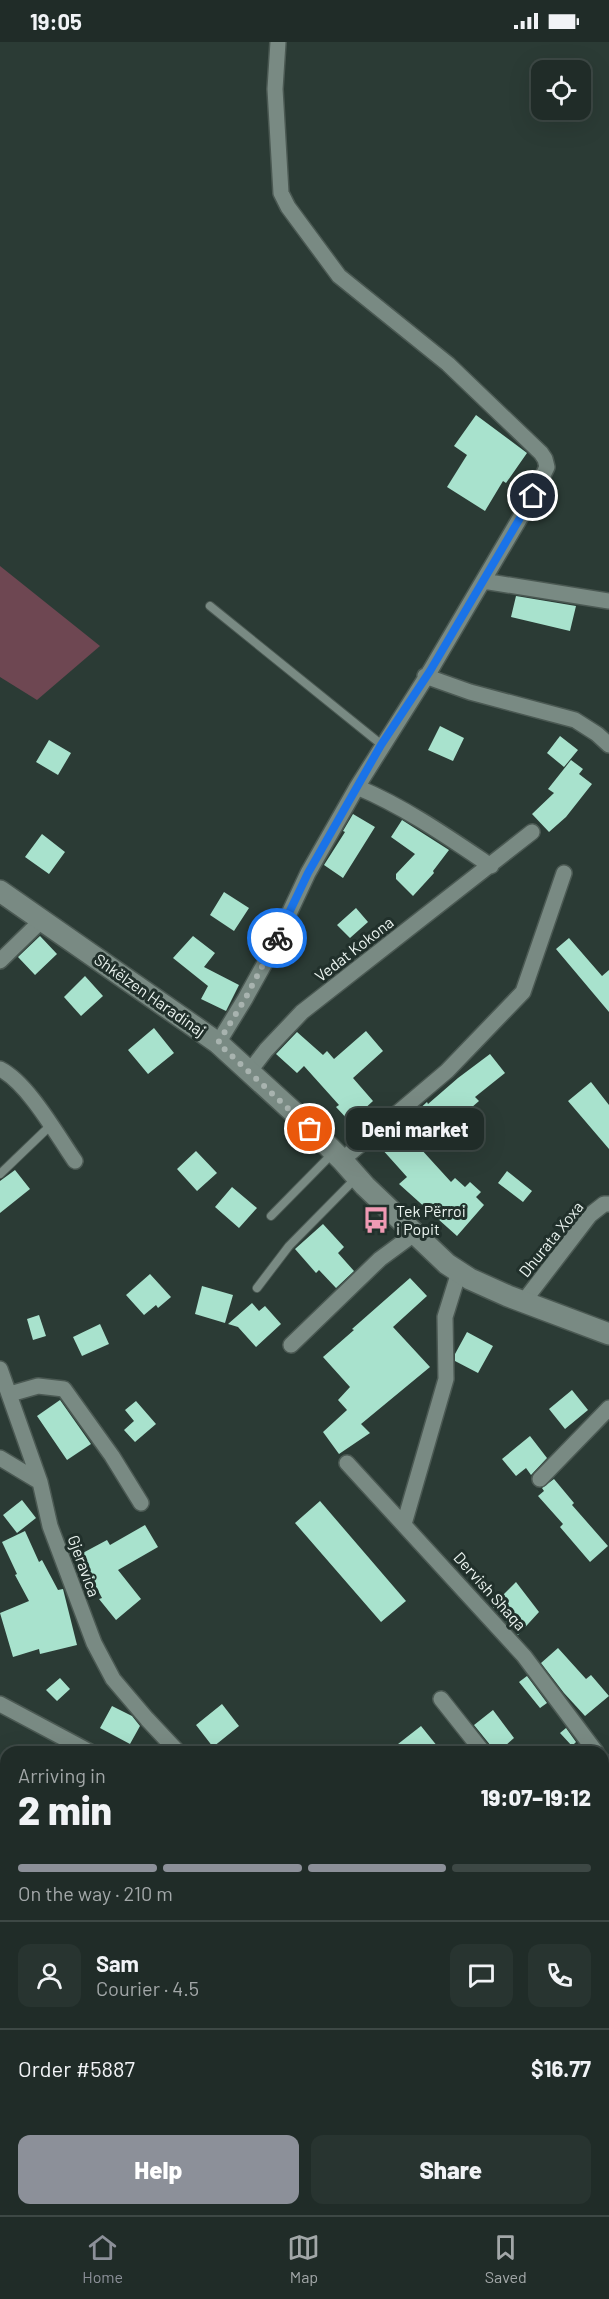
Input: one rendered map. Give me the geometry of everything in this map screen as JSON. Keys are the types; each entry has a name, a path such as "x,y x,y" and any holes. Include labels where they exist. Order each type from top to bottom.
{"street":[{"path":"218,1043 271,952 308,873 357,787 483,581 547,467 545,459 448,364 339,276 288,207 281,193 275,89 278,42"},
{"path":"483,581 609,600"},
{"path":"425,676 470,692 575,720 609,745"},
{"path":"357,787 453,839 491,866"},
{"name":"Vedat Kokona","path":"249,1072 266,1050 302,1012 532,832"},
{"path":"338,1156 447,1071 523,992 564,873"},
{"name":"Shkëlzen Haradinaj","path":"0,891 218,1043 338,1156 414,1234 447,1264 470,1279 609,1334"},
{"path":"0,961 42,920"},
{"path":"0,1068 31,1097 75,1161"},
{"name":"Dhurata Xoxa","path":"524,1301 590,1215 604,1204 609,1204"},
{"path":"291,1345 380,1259 414,1234"},
{"path":"404,1524 446,1379 445,1317 459,1272"},
{"name":"Gjeravica","path":"0,1369 40,1482 50,1526 93,1643 113,1679 172,1746"},
{"path":"10,1395 38,1386 64,1389 112,1456 141,1503"},
{"path":"540,1479 609,1408"},
{"path":"0,1458 40,1482"},
{"name":"Dervish Shaqa","path":"347,1463 524,1656 592,1746"},
{"path":"441,1699 478,1746"},
{"path":"0,1704 79,1746"}],"lane":[{"path":"210,606 381,745"},
{"path":"0,1174 51,1125"},
{"path":"271,1216 338,1156"},
{"path":"257,1288 289,1246 357,1177"}],"shaded area":[{"path":"0,566 100,646 37,700 0,677"}],"building":[{"path":"476,415 527,453 506,483 503,481 485,511 447,487 467,455 454,446"},
{"path":"516,596 576,606 570,631 511,617"},
{"path":"440,726 464,738 453,761 428,750"},
{"path":"560,736 578,750 564,767 547,753"},
{"path":"49,740 71,753 58,775 36,762"},
{"path":"571,760 583,769 579,774 592,784 566,817 549,832 532,814 554,793 548,789"},
{"path":"353,814 375,827 343,878 324,865 345,832 343,831"},
{"path":"402,820 449,850 433,871 434,873 413,896 396,879 396,874 415,854 391,837"},
{"path":"42,834 65,852 49,874 25,857"},
{"path":"224,892 249,908 234,931 210,915"},
{"path":"356,908 368,922 350,938 337,925"},
{"path":"40,936 57,954 35,975 18,957"},
{"path":"193,936 215,953 204,967 239,985 226,1011 201,999 208,986 173,958"},
{"path":"569,938 602,976 609,970 609,1012 556,949"},
{"path":"85,976 103,996 81,1016 64,997"},
{"path":"154,1028 174,1053 148,1074 128,1050"},
{"path":"366,1031 383,1051 353,1078 373,1101 350,1122 336,1107 339,1105 304,1066 297,1073 276,1054 297,1032 323,1055 327,1051 334,1059"},
{"path":"490,1054 505,1073 475,1097 479,1101 456,1121 453,1118 420,1148 451,1182 455,1178 465,1187 470,1182 481,1192 476,1197 484,1205 457,1236 399,1184 407,1177 381,1148 427,1102 428,1104"},
{"path":"591,1082 609,1105 609,1149 568,1101"},
{"path":"196,1151 217,1173 197,1191 177,1169"},
{"path":"15,1170 30,1189 0,1213 0,1181"},
{"path":"507,1171 532,1191 523,1202 498,1183"},
{"path":"232,1187 257,1208 239,1228 215,1207"},
{"path":"323,1224 344,1247 338,1253 354,1271 336,1288 319,1270 316,1273 295,1249"},
{"path":"150,1274 171,1297 158,1308 156,1305 144,1315 126,1295"},
{"path":"410,1278 427,1296 393,1327 430,1367 361,1424 370,1433 339,1454 323,1432 347,1410 338,1400 350,1387 323,1357"},
{"path":"202,1286 233,1295 225,1323 195,1314"},
{"path":"252,1303 259,1311 265,1306 281,1324 256,1347 238,1327 228,1324"},
{"path":"39,1315 46,1336 33,1340 27,1319"},
{"path":"100,1324 109,1344 82,1356 73,1337"},
{"path":"467,1332 493,1346 478,1373 455,1361 455,1354"},
{"path":"572,1390 588,1410 565,1429 549,1409"},
{"path":"60,1400 91,1444 67,1460 37,1416"},
{"path":"136,1401 156,1424 135,1442 124,1430 134,1421 125,1410"},
{"path":"530,1436 547,1458 531,1475 526,1468 516,1476 502,1459"},
{"path":"554,1479 574,1503 572,1505 608,1546 590,1562 560,1527 563,1524 538,1496 544,1491 542,1488"},
{"path":"22,1500 36,1518 17,1533 3,1515"},
{"path":"320,1501 406,1601 381,1622 295,1523"},
{"path":"145,1525 158,1547 118,1570 141,1599 116,1620 99,1599 102,1598 79,1555 107,1540 110,1545"},
{"path":"25,1531 39,1562 42,1560 58,1590 63,1589 77,1645 40,1654 39,1649 13,1657 0,1613 29,1601 15,1575 17,1574 2,1542"},
{"path":"516,1582 539,1612 518,1635 492,1606"},
{"path":"558,1648 586,1679 591,1675 609,1696 585,1716 541,1663"},
{"path":"527,1676 547,1703 540,1708 519,1682"},
{"path":"60,1678 70,1689 57,1701 46,1690"},
{"path":"222,1704 239,1726 212,1746 196,1725"},
{"path":"112,1706 132,1716 140,1726 130,1744 100,1728"},
{"path":"493,1710 514,1738 505,1746 491,1746 474,1725"},
{"path":"421,1726 437,1746 400,1746 398,1744"},
{"path":"566,1728 576,1742 572,1746 560,1733"}],"way so far":[{"path":"277,938 245,999 218,1043 310,1129"}],"place":[{"name":"Deni market","path":"310,1129"},
{"name":"Tek Përroi i Popit","path":"376,1220"}],"route":[{"path":"277,938 308,873 381,745 430,671 533,496"}]}
